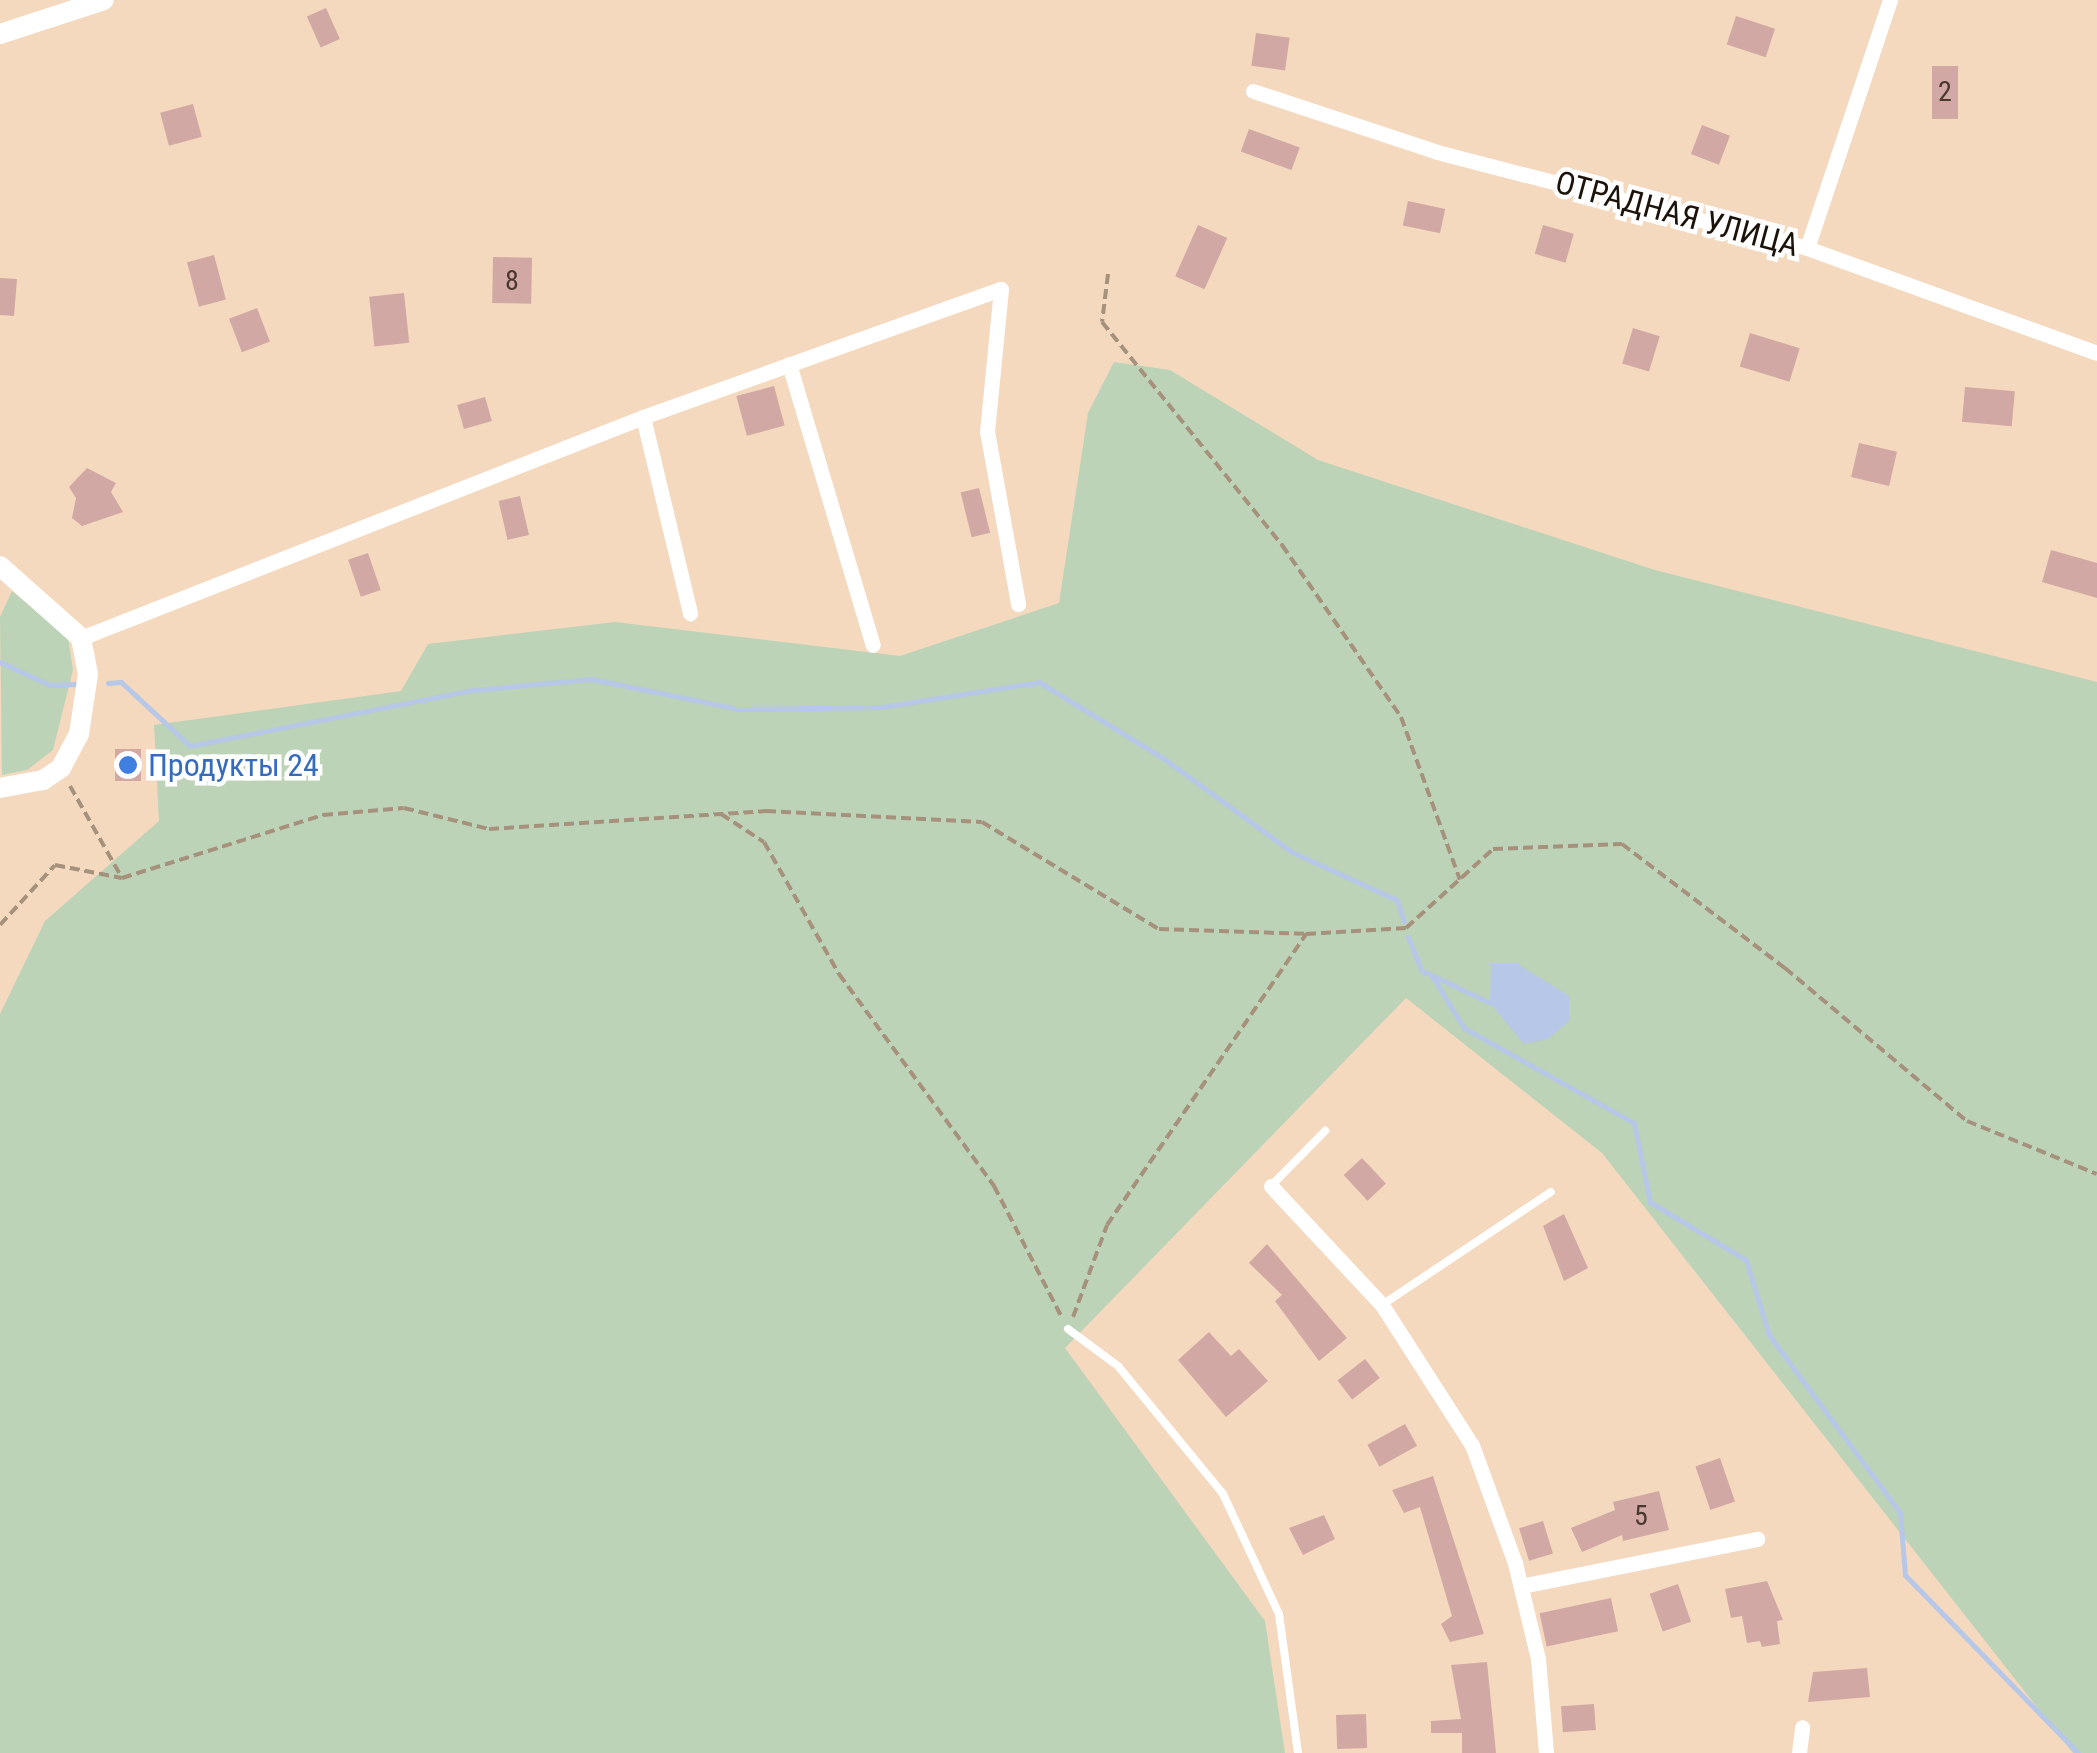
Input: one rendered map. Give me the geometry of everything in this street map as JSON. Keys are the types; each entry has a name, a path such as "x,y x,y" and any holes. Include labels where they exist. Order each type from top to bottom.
{"street":[{"path":"0,34 104,0"},
{"path":"1807,248 1890,0"},
{"name":"ОТРАДНАЯ УЛИЦА","path":"1253,91 1438,152 1807,248 2097,353"},
{"path":"81,638 643,417 1001,290 987,431 1018,604"},
{"path":"788,364 872,645"},
{"path":"643,417 690,613"},
{"path":"0,566 81,638 87,705 60,768 43,780 0,788"},
{"path":"1271,1186 1382,1304 1472,1444 1520,1586 1538,1659 1546,1753"},
{"path":"1520,1586 1758,1539"},
{"path":"1798,1753 1802,1727"}],"lane":[{"path":"1271,1186 1325,1131"},
{"path":"1382,1304 1551,1192"},
{"path":"1068,1329 1118,1366 1223,1494 1279,1614 1298,1753"}],"path":[{"path":"1108,274 1102,322 1282,545 1401,718 1460,880"},
{"path":"60,768 122,878"},
{"path":"0,925 55,865 122,878 323,815 404,808 489,828 721,814 982,822 1158,928 1306,934 1390,934 1419,920 1493,849 1622,844 1784,968 1967,1121 2097,1174"},
{"path":"721,814 764,842 839,974 994,1186 1068,1329"},
{"path":"1068,1329 1107,1226 1306,934"}],"green space":[{"path":"1114,362 1170,370 1318,460 1655,570 2097,682 2097,1753 2073,1753 1602,1153 1406,998 1065,1348 1265,1621 1285,1753 0,1753 0,1014 45,921 159,821 154,725 401,691 428,644 615,622 900,656 1059,603 1088,413"},
{"path":"12,591 68,638 73,670 53,750 27,770 2,775 0,617"}],"water":[{"path":"1491,964 1518,964 1569,996 1569,1021 1548,1039 1524,1044 1490,1003"}],"building":[{"path":"326,8 340,39 321,48 307,17"},
{"path":"1736,16 1775,29 1766,57 1727,45"},
{"path":"1256,33 1290,38 1285,70 1251,66"},
{"path":"1932,66 1958,66 1958,119 1932,119"},
{"path":"193,104 202,137 169,146 160,113"},
{"path":"1702,125 1730,136 1719,165 1691,154"},
{"path":"1249,129 1300,147 1292,170 1241,152"},
{"path":"1408,201 1445,209 1440,233 1403,225"},
{"path":"1198,225 1227,238 1204,289 1175,276"},
{"path":"1543,225 1574,234 1565,263 1535,254"},
{"path":"214,255 226,299 199,307 187,262"},
{"path":"493,257 532,258 531,304 492,303"},
{"path":"0,278 17,279 14,316 0,315"},
{"path":"404,293 409,343 374,346 369,297"},
{"path":"257,308 270,342 242,352 229,319"},
{"path":"1633,328 1660,336 1649,372 1622,363"},
{"path":"1750,333 1800,348 1789,382 1740,366"},
{"path":"774,386 785,426 747,436 736,396"},
{"path":"1965,387 2015,391 2012,426 1962,422"},
{"path":"485,397 492,421 464,429 457,405"},
{"path":"1859,443 1897,452 1889,486 1851,477"},
{"path":"87,468 116,483 111,492 123,512 82,526 72,518 76,498 69,487"},
{"path":"979,488 990,533 972,537 961,493"},
{"path":"520,496 529,535 508,540 499,501"},
{"path":"2051,550 2097,563 2097,598 2042,582"},
{"path":"368,553 381,590 361,597 348,560"},
{"name":"Продукты 24","path":"115,749 141,749 141,781 115,781"},
{"path":"1362,1158 1386,1184 1368,1201 1344,1175"},
{"path":"1564,1214 1588,1268 1564,1281 1543,1226"},
{"path":"1267,1244 1347,1338 1319,1361 1275,1301 1282,1295 1249,1263"},
{"path":"1209,1332 1231,1356 1239,1349 1268,1381 1226,1417 1178,1360"},
{"path":"1365,1359 1380,1378 1352,1399 1337,1381"},
{"path":"1405,1424 1417,1446 1380,1467 1367,1445"},
{"path":"1720,1458 1735,1501 1710,1510 1695,1466"},
{"path":"1433,1476 1484,1634 1450,1642 1441,1624 1452,1616 1420,1507 1404,1513 1392,1490"},
{"path":"1659,1491 1669,1530 1623,1541 1622,1535 1582,1552 1571,1528 1615,1510 1613,1502"},
{"path":"1324,1515 1335,1539 1303,1555 1289,1528"},
{"path":"1543,1521 1553,1554 1529,1561 1519,1528"},
{"path":"1767,1581 1783,1620 1777,1621 1780,1644 1762,1647 1760,1641 1747,1643 1742,1616 1731,1618 1725,1589"},
{"path":"1678,1584 1691,1622 1663,1632 1650,1594"},
{"path":"1611,1598 1618,1631 1547,1646 1540,1613"},
{"path":"1487,1662 1496,1753 1462,1753 1462,1733 1431,1733 1431,1721 1461,1719 1451,1665"},
{"path":"1867,1668 1870,1697 1808,1702 1813,1672"},
{"path":"1594,1704 1596,1730 1563,1732 1561,1706"},
{"path":"1366,1714 1367,1748 1337,1749 1336,1715"}],"waterway":[{"path":"0,662 50,685 76,684"},
{"path":"108,683 121,682 190,746 474,690 591,679 738,709 882,707 1039,682 1163,758 1292,852 1397,900 1404,921"},
{"path":"1408,937 1421,970 1490,1003"},
{"path":"1432,976 1464,1028 1634,1123 1650,1202 1746,1260 1769,1335 1900,1513 1905,1575 2078,1753"}],"place":[{"name":"Продукты 24","path":"128,765"}]}
